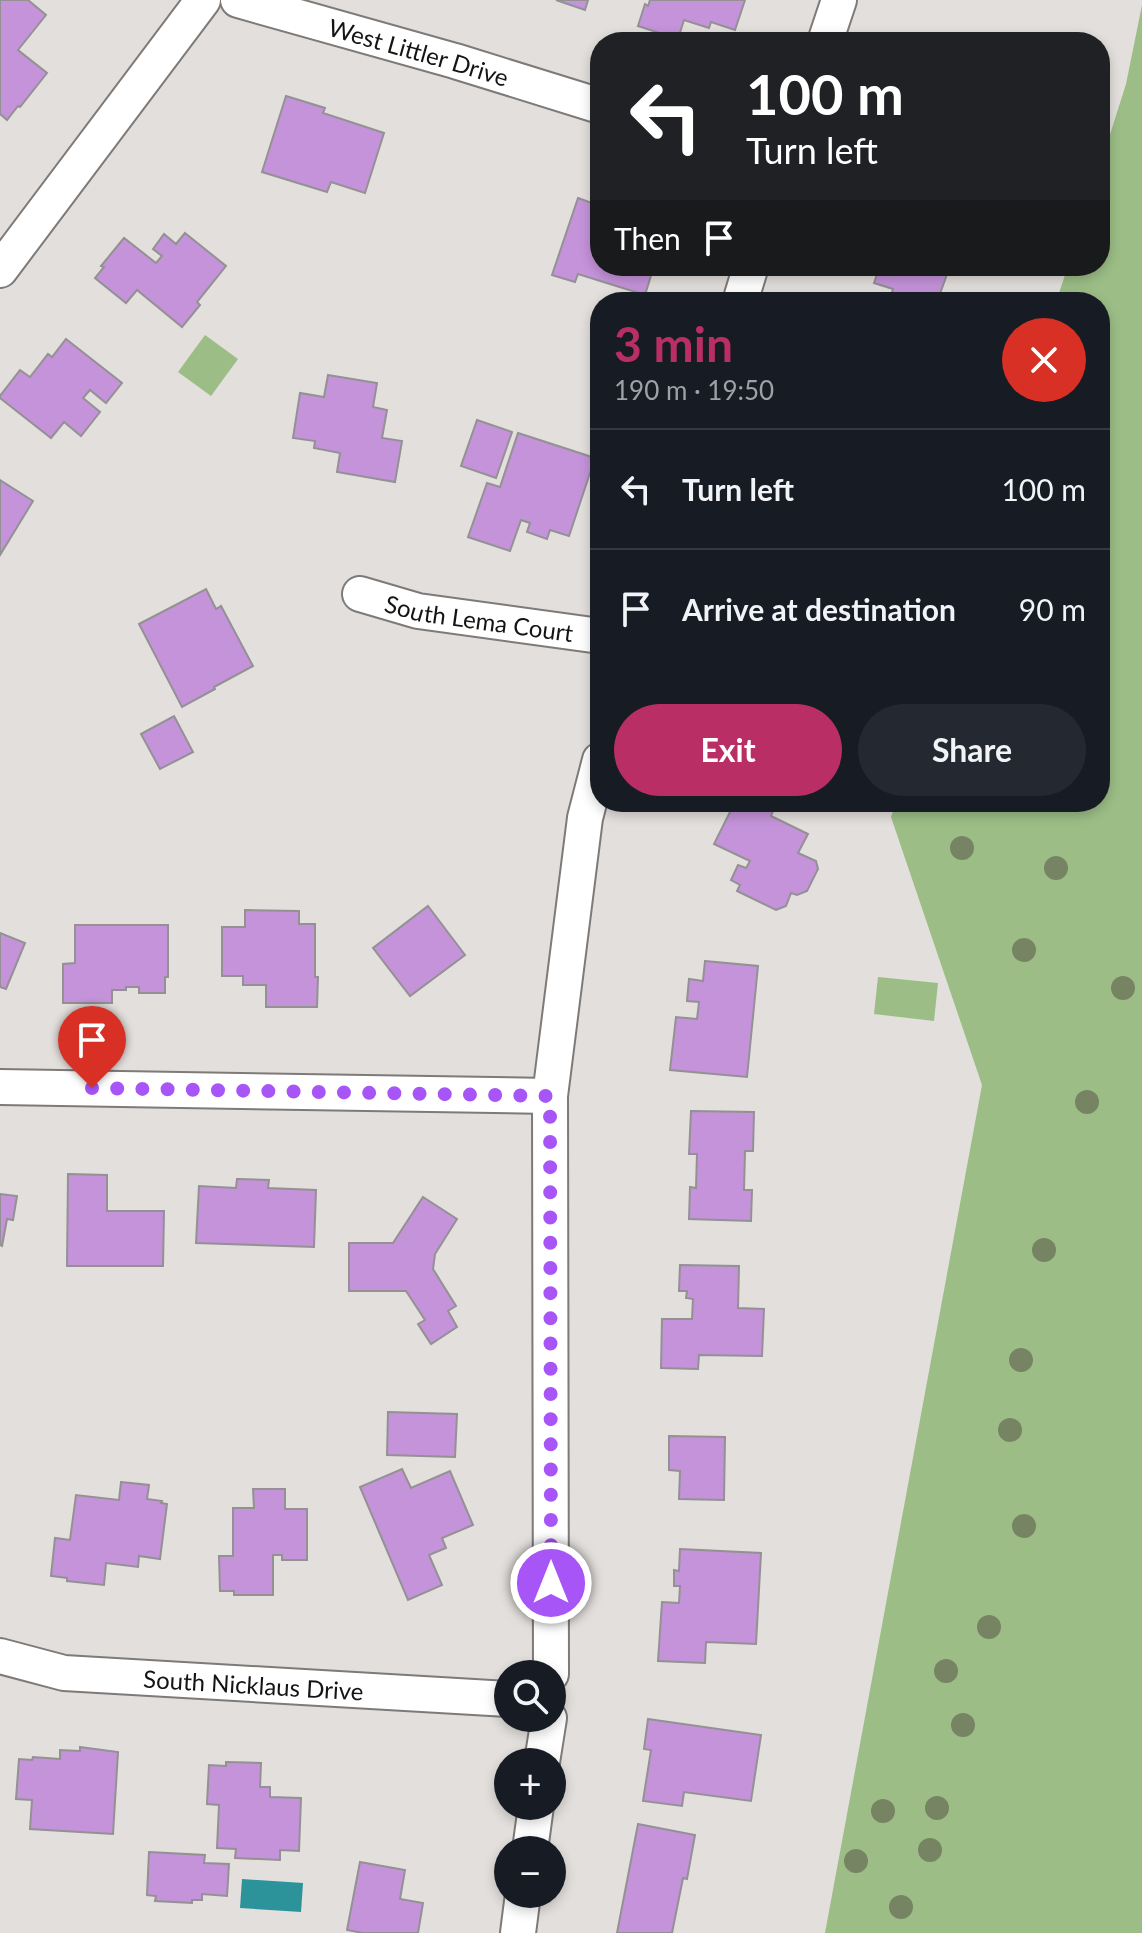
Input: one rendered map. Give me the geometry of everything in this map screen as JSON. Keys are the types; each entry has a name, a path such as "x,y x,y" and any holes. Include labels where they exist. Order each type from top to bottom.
{"street":[{"path":"0,270 203,0"},
{"name":"West Littler Drive","path":"238,0 590,103"},
{"path":"828,32 839,0"},
{"name":"South Lema Court","path":"360,594 418,611 590,635"},
{"path":"551,1660 550,1096 590,799"},
{"path":"0,1087 550,1096"},
{"name":"South Nicklaus Drive","path":"0,1656 64,1673 494,1698"},
{"path":"518,1933 521,1908"}],"green space":[{"path":"1142,5 1142,1933 825,1933 982,1085 891,817 893,812 1110,812 1110,292 1059,292 1065,276 1110,276 1110,134 1126,84"},
{"path":"205,335 238,359 211,396 178,372"},
{"path":"878,977 938,983 934,1021 874,1014"}],"water":[{"path":"242,1879 303,1883 301,1912 240,1908"}],"building":[{"path":"0,0 28,0 46,15 18,50 47,73 7,120 0,114"},
{"path":"556,0 588,0 585,10"},
{"path":"650,0 745,0 735,30 711,22 709,28 684,20 680,32 656,32 638,26 645,4 648,6"},
{"path":"286,96 325,108 323,113 384,133 365,193 331,182 327,192 262,172"},
{"path":"578,198 590,202 590,276 651,276 646,292 635,292 578,274 575,282 552,275"},
{"path":"185,233 226,266 197,302 200,305 182,327 137,290 126,303 95,278 124,238 156,263 162,256 153,249 164,234 176,244"},
{"path":"876,276 946,276 941,292 892,292 893,289 874,283"},
{"path":"66,339 122,383 106,403 90,390 83,398 100,412 81,436 64,422 51,438 0,396 20,370 30,377 48,354 52,357"},
{"path":"328,375 377,383 373,407 387,410 382,438 402,441 395,482 337,472 340,453 314,448 315,441 293,438 300,393 324,397"},
{"path":"477,420 512,432 496,478 461,466"},
{"path":"518,433 590,456 590,473 569,536 550,530 547,539 527,532 530,523 521,520 510,551 468,537 487,483 500,487"},
{"path":"0,480 33,501 0,555"},
{"path":"206,589 216,609 221,606 253,666 182,707 139,624"},
{"path":"174,716 193,752 160,769 141,734"},
{"path":"730,812 773,812 771,816 808,834 798,853 816,861 818,869 807,891 797,895 791,893 786,906 776,910 737,891 740,885 731,880 738,865 746,868 750,861 714,844"},
{"path":"428,906 465,955 410,996 373,948"},
{"path":"245,910 299,911 299,924 315,924 317,1007 266,1007 266,985 243,985 243,976 222,976 222,927 245,927"},
{"path":"75,925 168,925 165,993 139,993 139,987 126,987 126,990 112,990 112,1003 63,1003 63,964 75,963"},
{"path":"0,933 25,943 6,989 0,987"},
{"path":"705,961 758,966 747,1077 670,1070 676,1017 697,1019 699,1002 687,1001 689,979 703,981"},
{"path":"691,1111 754,1112 753,1151 745,1151 744,1190 752,1190 751,1221 689,1219 690,1187 696,1188 697,1154 689,1154"},
{"path":"68,1174 107,1175 107,1211 164,1211 163,1266 67,1266"},
{"path":"237,1179 269,1180 268,1188 316,1190 314,1247 196,1243 199,1186 236,1188"},
{"path":"0,1194 17,1196 13,1220 7,1219 2,1246 0,1245"},
{"path":"423,1197 457,1219 435,1254 433,1269 456,1306 448,1311 457,1327 431,1344 418,1324 425,1320 406,1291 349,1291 349,1243 393,1243"},
{"path":"680,1265 739,1266 738,1308 764,1309 762,1356 699,1355 698,1369 661,1368 662,1319 692,1319 693,1299 686,1298 687,1291 679,1291"},
{"path":"388,1412 457,1414 455,1457 387,1455"},
{"path":"669,1436 725,1437 724,1500 679,1499 680,1471 669,1470"},
{"path":"402,1469 411,1488 450,1471 473,1525 442,1538 446,1548 429,1555 442,1585 408,1600 360,1487"},
{"path":"121,1482 149,1485 147,1499 167,1504 160,1559 139,1556 138,1567 106,1563 104,1585 51,1576 55,1538 70,1540 76,1495 119,1500"},
{"path":"253,1489 285,1489 285,1509 307,1509 307,1560 282,1560 282,1555 273,1555 273,1595 234,1595 234,1591 220,1591 219,1556 233,1556 233,1508 254,1508"},
{"path":"680,1549 761,1553 756,1644 706,1642 705,1663 658,1661 662,1602 679,1603 680,1586 674,1586 674,1570 679,1571"},
{"path":"648,1719 761,1735 751,1801 684,1792 682,1806 643,1801 651,1750 644,1749"},
{"path":"80,1747 118,1752 113,1834 30,1829 32,1800 16,1799 19,1759 60,1759 60,1750 80,1751"},
{"path":"226,1762 261,1763 260,1787 270,1787 270,1797 301,1798 299,1851 280,1850 280,1860 235,1858 236,1849 217,1848 219,1805 207,1804 209,1765 226,1766"},
{"path":"638,1824 695,1835 672,1933 617,1933"},
{"path":"149,1852 205,1855 204,1863 229,1864 227,1896 202,1894 202,1900 192,1900 192,1903 155,1901 156,1896 147,1895"},
{"path":"360,1862 405,1870 400,1899 423,1903 418,1933 347,1930"}],"route":[{"path":"92,1088 550,1096 551,1583"}]}
